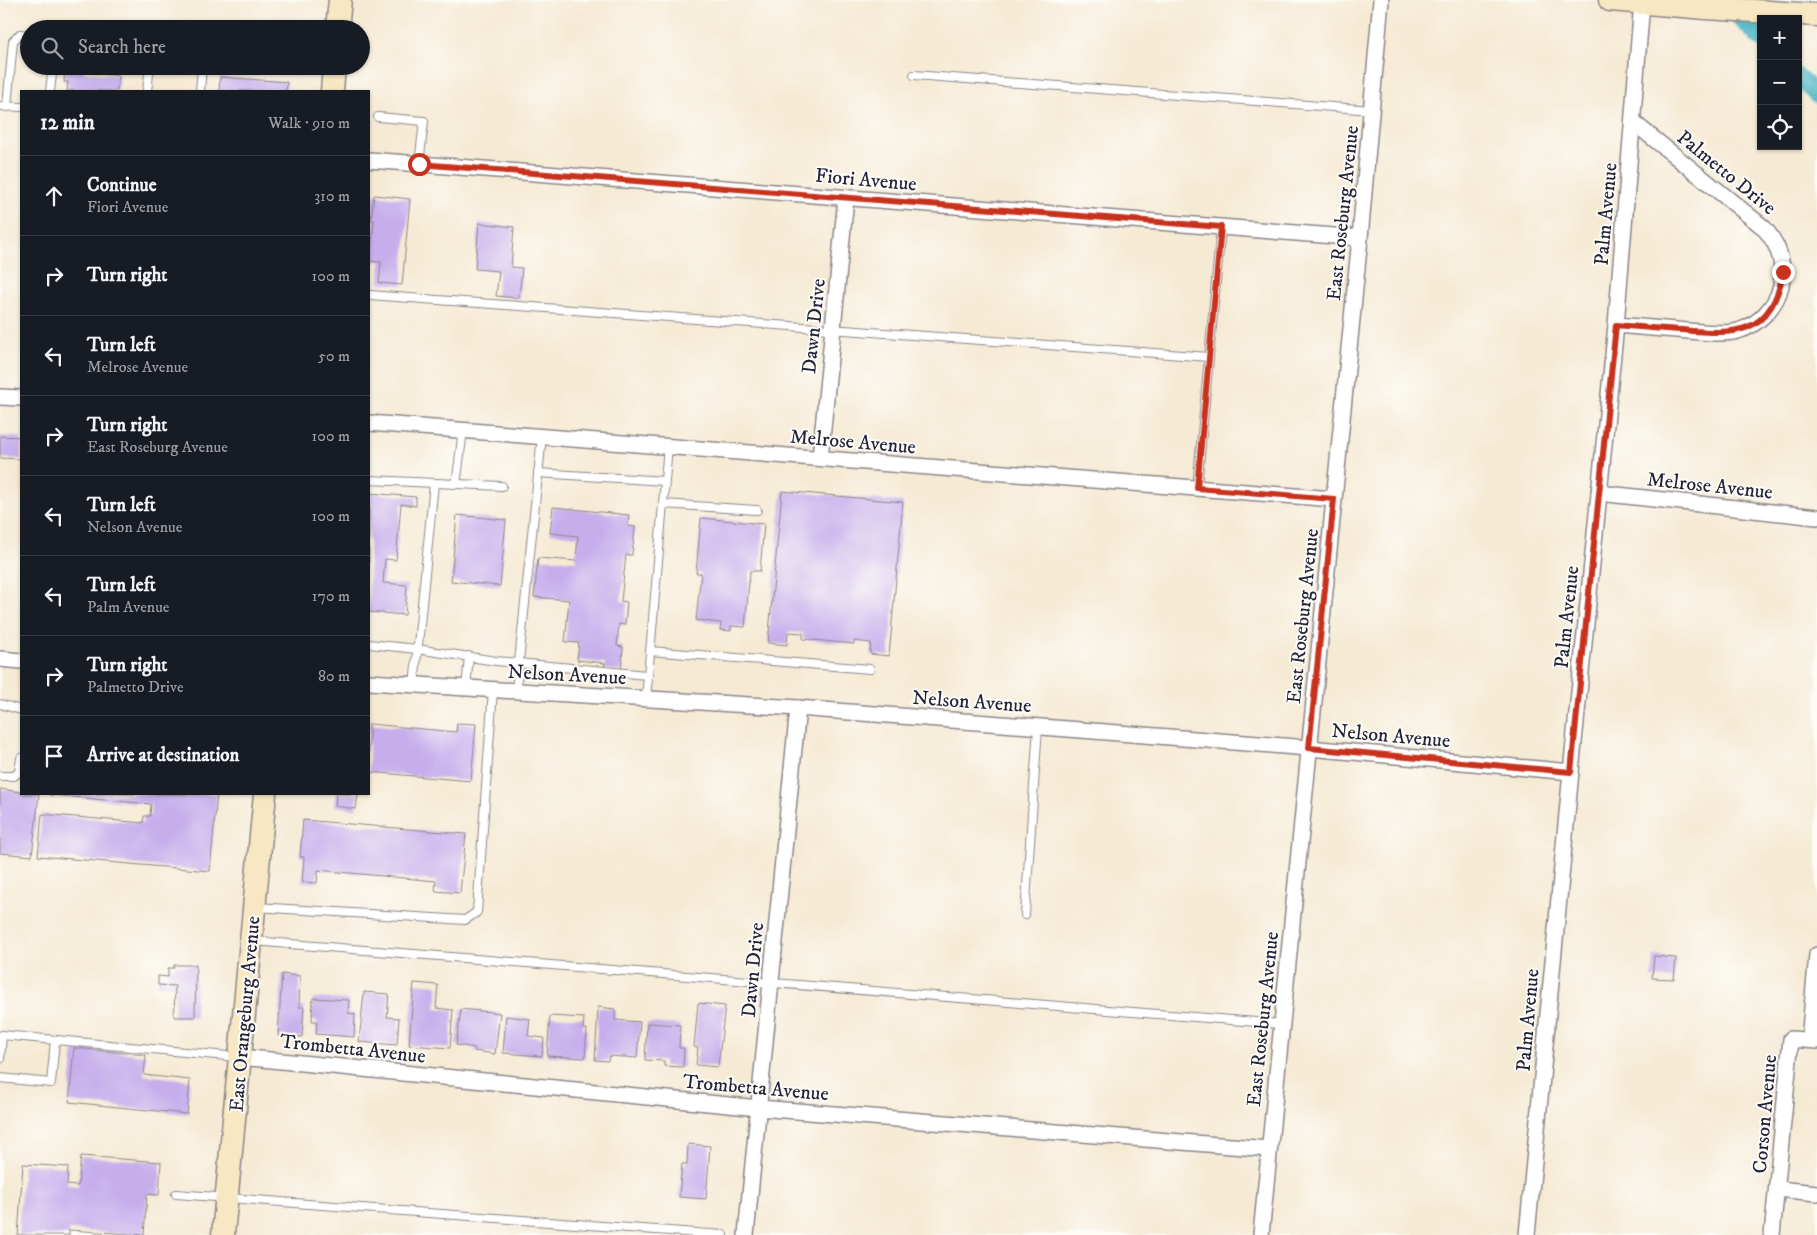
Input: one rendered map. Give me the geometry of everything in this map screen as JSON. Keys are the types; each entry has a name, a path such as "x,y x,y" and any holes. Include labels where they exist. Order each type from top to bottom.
{"street":[{"path":"338,20 340,0"},
{"name":"East Roseburg Avenue","path":"1261,1235 1360,238 1381,0"},
{"path":"1610,0 1817,15"},
{"name":"Palm Avenue","path":"1527,1235 1616,325 1642,2"},
{"path":"332,90 333,75"},
{"name":"Palmetto Drive","path":"1616,325 1714,333 1738,331 1749,327 1764,316 1773,304 1780,288 1783,272 1778,247 1763,227 1633,122"},
{"name":"Fiori Avenue","path":"370,160 1360,238"},
{"name":"Dawn Drive","path":"820,458 846,198"},
{"path":"0,397 20,398"},
{"name":"Melrose Avenue","path":"370,423 1334,499"},
{"name":"Melrose Avenue","path":"1599,493 1817,517"},
{"path":"0,659 20,661"},
{"name":"Nelson Avenue","path":"370,682 798,708 1309,748 1571,772"},
{"name":"Dawn Drive","path":"746,1235 798,708"},
{"name":"East Orangeburg Avenue","path":"223,1235 265,795"},
{"name":"Corson Avenue","path":"1772,1235 1791,1039 1813,1040 1817,955"},
{"name":"Trombetta Avenue","path":"240,1057 759,1108 1269,1149"},
{"path":"1777,1189 1817,1193"}],"lane":[{"path":"20,34 13,41 4,107 20,107"},
{"path":"50,90 52,75"},
{"path":"147,90 149,75"},
{"path":"200,90 201,75"},
{"path":"914,76 1372,110"},
{"path":"378,117 424,121 419,164"},
{"path":"1197,488 1221,227"},
{"path":"370,295 1209,358"},
{"path":"454,484 457,478 463,430"},
{"path":"516,691 542,436"},
{"path":"646,699 668,446"},
{"path":"538,473 665,481"},
{"path":"370,480 502,486"},
{"path":"414,685 434,483"},
{"path":"663,504 757,510"},
{"path":"370,644 418,649 496,661 647,676"},
{"path":"650,652 870,669"},
{"path":"466,688 469,656"},
{"path":"254,907 465,920 477,912 493,690"},
{"path":"0,704 20,710"},
{"path":"1025,915 1038,727"},
{"path":"0,776 14,776 19,772 20,765"},
{"path":"251,941 1282,1024"},
{"path":"0,1059 2,1035 240,1057"},
{"path":"0,1078 51,1083 55,1040"},
{"path":"176,1194 723,1235"}],"building":[{"path":"64,75 119,76 117,90 67,90 68,82 64,82"},
{"path":"220,77 287,82 286,90 219,90"},
{"path":"374,195 410,199 402,285 379,283 381,262 370,261 374,220 371,220"},
{"path":"479,223 514,227 511,267 522,268 519,298 496,296 499,271 475,269"},
{"path":"0,436 20,437 20,459 0,458"},
{"path":"782,491 903,502 889,656 870,654 871,643 854,641 854,644 803,639 803,633 788,632 787,645 768,643"},
{"path":"370,493 416,497 416,506 401,504 396,560 385,559 383,583 407,585 405,615 370,612"},
{"path":"553,507 629,515 628,526 635,527 632,555 626,555 621,601 627,602 625,625 619,624 617,646 623,647 621,671 604,669 605,663 577,660 579,643 565,642 569,600 534,597 538,558 576,561 578,536 550,533"},
{"path":"457,515 506,520 500,586 451,581"},
{"path":"701,518 764,524 760,571 750,571 745,627 731,626 731,631 720,630 721,623 696,620 701,573 696,573"},
{"path":"457,723 476,724 471,781 370,772 370,724 456,732"},
{"path":"0,789 20,792 20,795 39,795 32,856 0,853"},
{"path":"49,795 217,795 210,871 38,856 42,814 143,823 144,816 150,816 151,804"},
{"path":"336,795 358,795 356,809 335,806"},
{"path":"303,820 466,834 460,893 435,891 436,881 318,870 317,883 302,882 304,857 300,857"},
{"path":"1654,956 1676,958 1674,979 1652,978"},
{"path":"174,965 196,965 195,1017 174,1017 175,986 158,985 158,976 168,977 168,968 174,968"},
{"path":"282,974 300,976 299,1007 304,1007 302,1037 278,1036"},
{"path":"414,983 438,985 436,1008 453,1010 450,1048 409,1045"},
{"path":"364,992 389,994 387,1017 399,1018 397,1045 359,1042"},
{"path":"313,998 349,1000 348,1013 355,1014 354,1037 316,1034 317,1021 312,1021"},
{"path":"698,1003 725,1006 718,1067 696,1065 698,1048 694,1047"},
{"path":"598,1007 615,1009 615,1020 640,1022 637,1058 609,1056 608,1061 595,1060"},
{"path":"461,1009 500,1013 495,1054 474,1051 475,1048 456,1045"},
{"path":"506,1016 530,1019 528,1036 544,1038 542,1056 503,1053"},
{"path":"550,1016 584,1018 583,1029 587,1029 585,1058 547,1056"},
{"path":"647,1023 680,1025 679,1048 684,1048 683,1067 664,1066 664,1061 645,1060"},
{"path":"74,1048 146,1055 144,1075 190,1080 187,1114 69,1102"},
{"path":"688,1144 710,1146 706,1199 679,1197 682,1164 687,1164"},
{"path":"81,1156 161,1162 159,1195 147,1194 144,1235 69,1230 69,1235 18,1235 23,1164 68,1167 67,1185 78,1186"}],"waterway":[{"path":"1728,6 1757,35"},
{"path":"1802,81 1817,95"}],"route":[{"path":"419,164 1221,227 1197,488 1334,499 1309,748 1571,772 1616,325 1714,333 1738,331 1749,327 1764,316 1773,304 1780,288 1783,272"}]}
